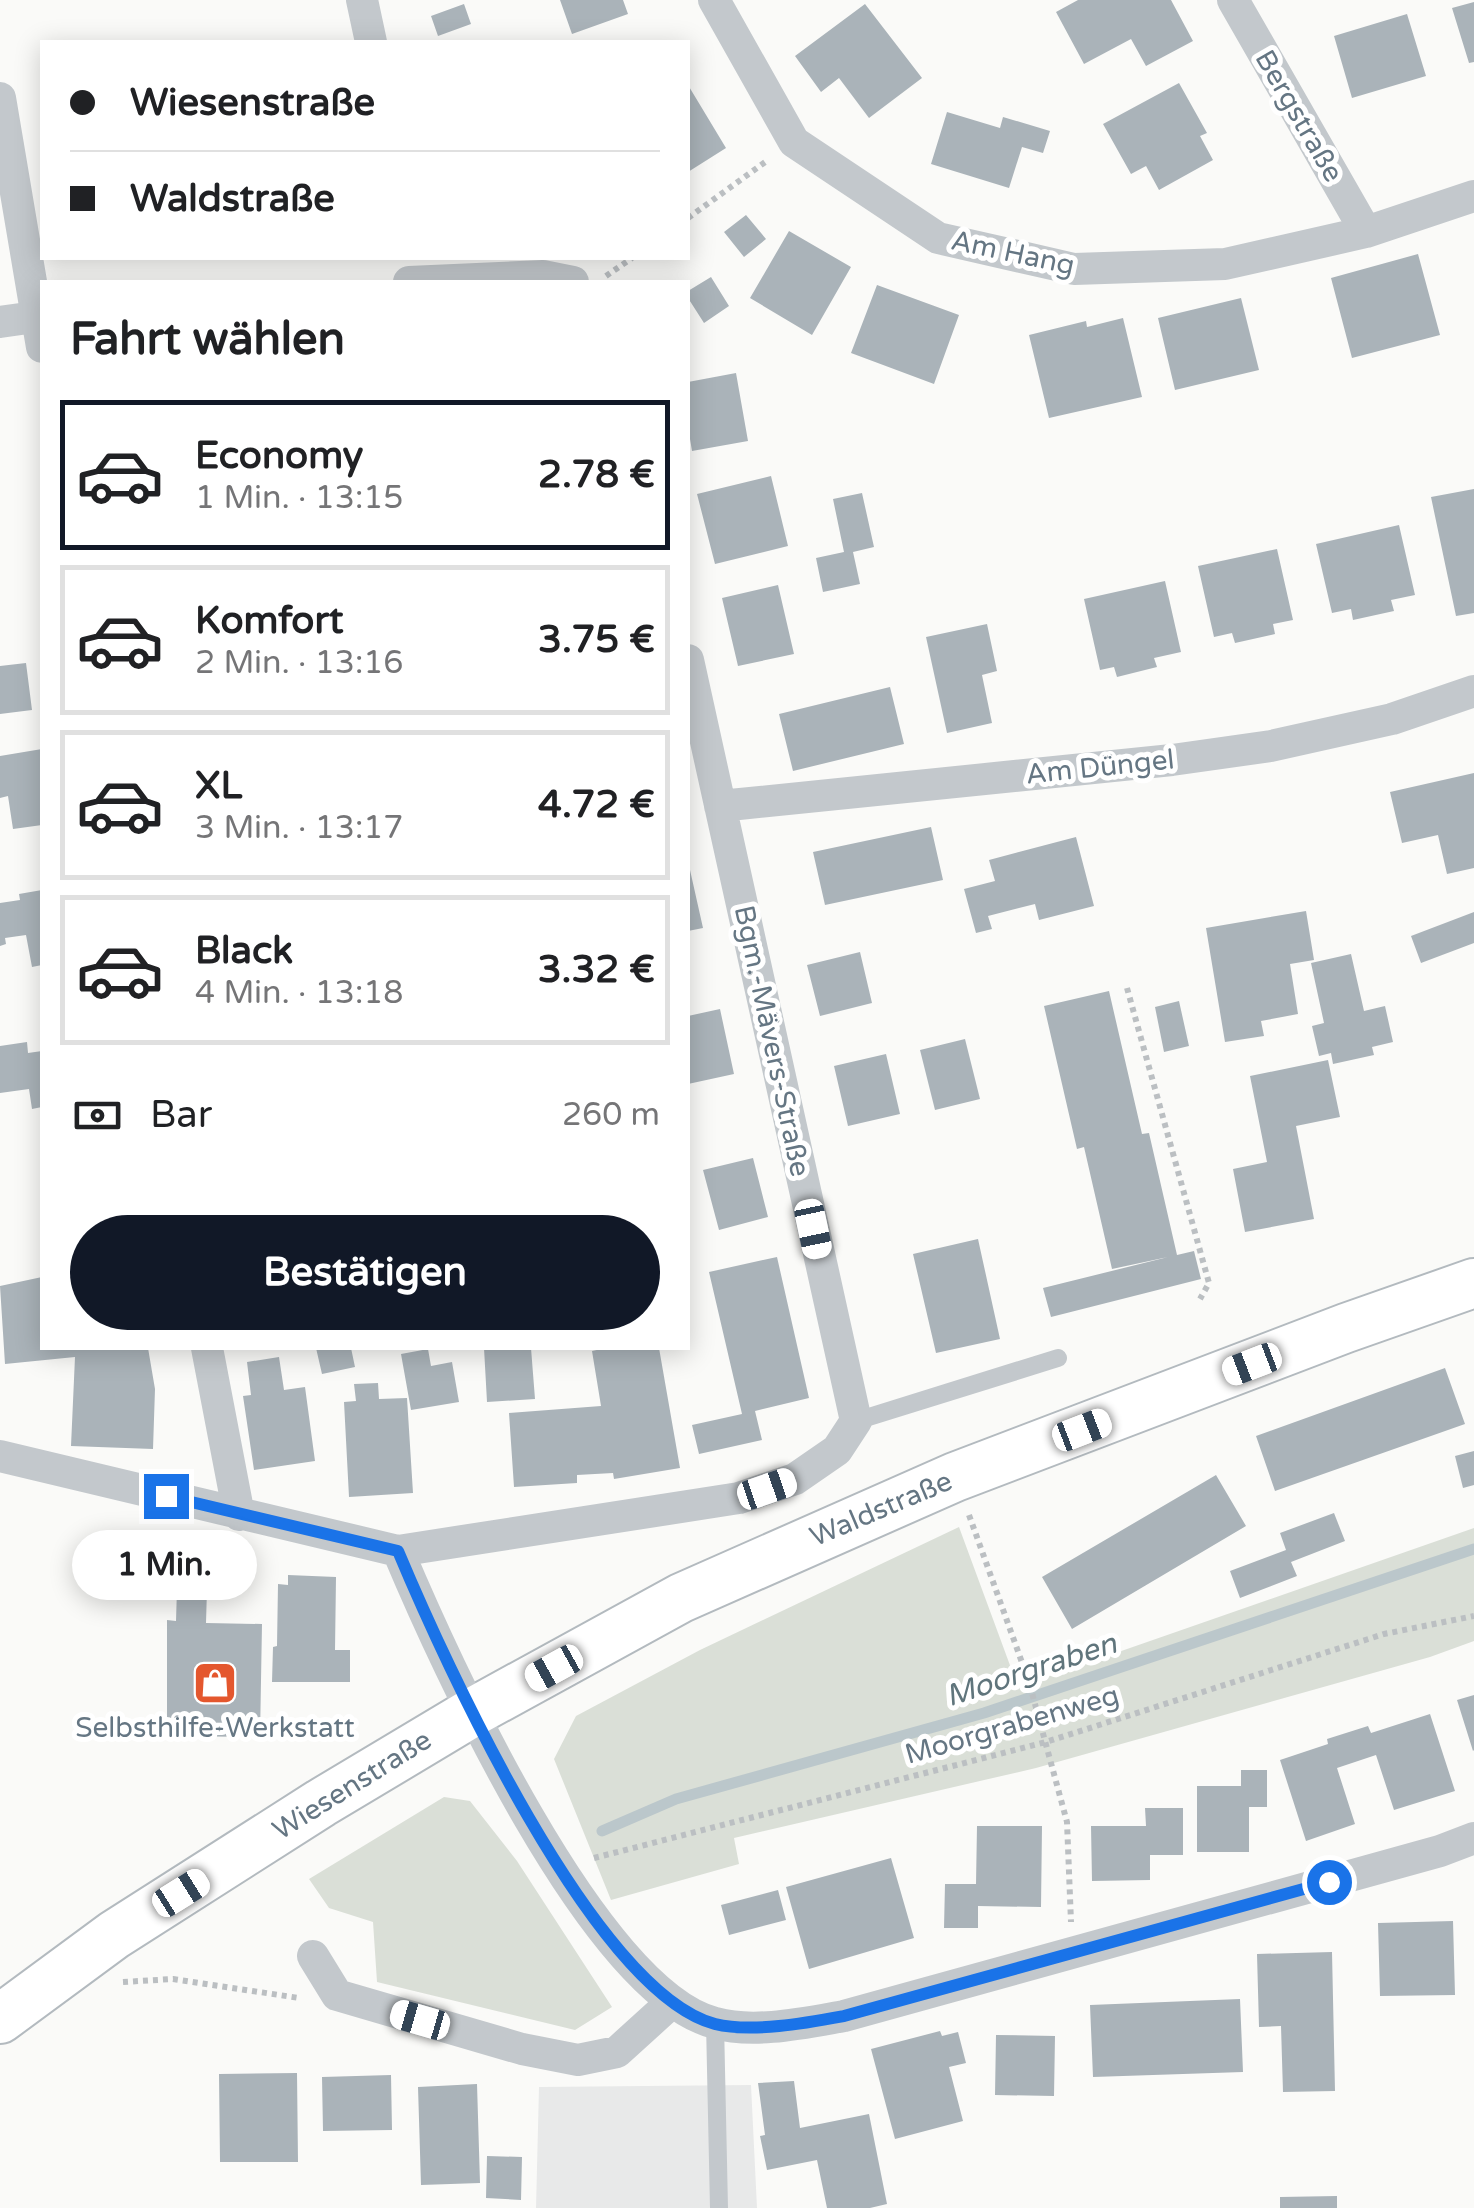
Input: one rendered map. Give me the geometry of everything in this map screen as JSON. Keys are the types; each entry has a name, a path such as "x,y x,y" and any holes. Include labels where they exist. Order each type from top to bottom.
{"main road":[{"name":"Waldstraße","path":"472,1712 681,1598 955,1476 1346,1328 1474,1284"},
{"name":"Wiesenstraße","path":"0,2019 114,1936 320,1803 472,1712"}],"street":[{"path":"362,0 371,40"},
{"name":"Am Hang","path":"714,0 794,142 938,238 1074,269 1225,264 1366,232 1474,196"},
{"name":"Bergstraße","path":"1233,0 1366,232"},
{"path":"0,98 40,321"},
{"path":"418,274 543,276 563,280"},
{"path":"0,322 40,327"},
{"name":"Bgm.-Mävers-Straße","path":"690,669 856,1421"},
{"name":"Am Düngel","path":"720,806 1172,760 1272,746 1392,719 1474,691"},
{"path":"207,1350 239,1515"},
{"path":"0,1456 398,1551 738,1498 796,1479 838,1450 856,1421"},
{"path":"398,1551 440,1650 566,1878 628,1962 672,2002 714,2024 779,2027 844,2016 1440,1851 1474,1838"},
{"path":"312,1956 337,1994 522,2050 578,2060 616,2052 672,2002"}],"lane":[{"path":"856,1421 1058,1358"},
{"path":"714,2024 718,2208"}],"path":[{"path":"690,217 794,142"},
{"path":"600,280 629,260"},
{"path":"1127,988 1209,1283 1200,1299"},
{"path":"955,1476 1030,1682 1067,1822 1072,1953"},
{"name":"Moorgrabenweg","path":"566,1878 582,1861 1046,1742 1384,1634 1474,1616"},
{"path":"138,1971 122,1982 172,1980 316,2000 337,1994"}],"shaded area":[{"path":"959,1527 1018,1687 1474,1528 1474,1641 1430,1657 1036,1768 734,1838 739,1864 611,1900 554,1759 576,1716 700,1650"},
{"path":"444,1797 470,1801 517,1861 612,2007 575,2030 377,1982 373,1922 329,1908 309,1879"},
{"path":"751,2085 757,2208 536,2208 539,2087"}],"building":[{"path":"560,0 623,0 628,14 572,34"},
{"path":"1078,0 1171,0 1193,41 1146,66 1131,39 1084,64 1056,12"},
{"path":"1474,2 1474,62 1469,63 1452,8"},
{"path":"464,4 471,24 438,36 431,16"},
{"path":"865,4 922,78 869,118 839,78 821,92 795,56"},
{"path":"1407,14 1426,76 1352,98 1334,36"},
{"path":"1179,83 1207,133 1200,136 1213,160 1159,190 1146,166 1131,174 1103,124"},
{"path":"690,88 726,148 690,171"},
{"path":"947,112 1000,128 1003,117 1050,131 1043,153 1022,147 1009,188 931,164"},
{"path":"746,215 766,239 744,257 724,232"},
{"path":"789,231 851,267 812,335 750,298"},
{"path":"1418,254 1440,335 1352,358 1331,278"},
{"path":"711,277 729,306 704,323 690,301 690,290"},
{"path":"877,285 959,315 934,384 851,353"},
{"path":"1241,298 1259,370 1175,390 1158,318"},
{"path":"1123,318 1142,397 1049,418 1029,335 1086,321 1087,327"},
{"path":"736,373 748,441 692,451 690,382"},
{"path":"771,476 788,546 715,564 697,494"},
{"path":"1474,489 1474,613 1456,616 1431,497"},
{"path":"862,493 874,547 853,552 860,584 823,592 816,558 844,552 833,499"},
{"path":"1399,525 1415,595 1391,600 1394,611 1353,620 1351,609 1332,613 1316,544"},
{"path":"1277,549 1293,620 1273,624 1275,634 1235,643 1232,633 1214,637 1198,566"},
{"path":"1165,581 1181,652 1154,658 1157,667 1117,677 1114,667 1100,670 1084,599"},
{"path":"778,585 794,654 738,666 722,598"},
{"path":"987,624 997,671 982,675 992,723 947,733 926,637"},
{"path":"26,663 32,710 0,714 0,666"},
{"path":"890,687 904,744 793,771 779,714"},
{"path":"40,749 40,825 13,829 8,796 0,798 0,756"},
{"path":"1474,773 1474,868 1447,874 1438,835 1402,843 1390,792"},
{"path":"931,827 943,880 825,905 813,852"},
{"path":"1076,837 1094,906 1039,920 1035,904 988,916 992,929 976,933 964,889 995,881 989,860"},
{"path":"690,870 703,928 690,931"},
{"path":"40,890 40,965 32,967 26,935 5,938 6,944 0,946 0,903 20,900 19,894"},
{"path":"1306,911 1314,960 1290,964 1298,1014 1261,1021 1264,1036 1225,1042 1206,928"},
{"path":"1474,912 1474,943 1421,963 1411,936"},
{"path":"860,952 872,1003 820,1016 807,965"},
{"path":"1351,954 1364,1011 1385,1006 1393,1042 1372,1047 1374,1055 1333,1064 1331,1053 1319,1056 1312,1026 1324,1023 1311,963"},
{"path":"1109,991 1142,1134 1149,1133 1177,1255 1194,1251 1201,1279 1051,1317 1043,1288 1168,1257 1112,1269 1084,1147 1077,1149 1044,1006"},
{"path":"1179,1001 1189,1046 1164,1052 1155,1007"},
{"path":"720,1009 734,1074 690,1084 690,1016"},
{"path":"965,1039 980,1099 935,1110 920,1050"},
{"path":"27,1042 28,1053 40,1051 40,1107 32,1109 29,1089 0,1093 0,1046"},
{"path":"886,1054 900,1114 848,1126 834,1066"},
{"path":"1328,1060 1340,1117 1296,1126 1314,1219 1245,1232 1233,1169 1267,1162 1250,1076"},
{"path":"753,1158 768,1217 719,1230 703,1170"},
{"path":"978,1239 1000,1339 936,1353 913,1254"},
{"path":"777,1257 809,1398 755,1411 762,1440 699,1454 692,1425 742,1414 709,1272"},
{"path":"40,1277 40,1350 148,1350 155,1389 153,1449 71,1446 75,1357 5,1364 0,1286"},
{"path":"316,1350 351,1350 355,1367 322,1374"},
{"path":"428,1350 431,1366 452,1362 459,1402 411,1410 401,1354"},
{"path":"484,1350 531,1350 535,1399 487,1402"},
{"path":"659,1350 680,1468 614,1479 613,1473 577,1475 577,1483 514,1487 509,1413 601,1406 592,1351"},
{"path":"279,1357 284,1390 305,1387 315,1461 254,1470 243,1396 251,1395 247,1362"},
{"path":"1445,1368 1465,1424 1275,1491 1256,1436"},
{"path":"378,1383 379,1399 407,1398 413,1493 349,1497 344,1402 356,1401 354,1384"},
{"path":"1474,1451 1474,1485 1463,1488 1455,1456"},
{"path":"1216,1475 1246,1526 1072,1629 1042,1577"},
{"path":"1334,1513 1345,1541 1291,1562 1297,1576 1240,1598 1230,1571 1286,1550 1280,1533"},
{"path":"288,1575 336,1577 335,1650 350,1650 350,1682 272,1682 278,1584 288,1585"},
{"path":"177,1588 207,1589 206,1623 262,1624 260,1737 167,1736 167,1620 176,1621"},
{"path":"1474,1695 1474,1750 1473,1751 1457,1700"},
{"path":"1430,1714 1455,1791 1394,1810 1376,1755 1337,1768 1355,1824 1306,1841 1280,1760 1368,1726 1371,1733"},
{"path":"1241,1770 1267,1770 1267,1807 1249,1807 1249,1852 1197,1852 1197,1786 1241,1786"},
{"path":"1145,1808 1183,1808 1183,1855 1150,1855 1150,1880 1092,1881 1091,1826 1146,1826"},
{"path":"977,1826 1042,1826 1041,1907 978,1906 978,1928 944,1928 945,1884 976,1884"},
{"path":"891,1858 914,1938 809,1969 786,1887"},
{"path":"778,1890 786,1920 729,1935 721,1905"},
{"path":"1453,1921 1455,1995 1380,1996 1378,1923"},
{"path":"1332,1952 1335,2091 1283,2092 1281,2026 1259,2027 1257,1954"},
{"path":"1240,1999 1243,2072 1093,2077 1090,2005"},
{"path":"940,2031 942,2036 958,2032 966,2063 949,2067 963,2121 895,2139 871,2049"},
{"path":"996,2035 1055,2036 1054,2096 995,2095"},
{"path":"297,2073 298,2162 220,2162 219,2074"},
{"path":"391,2075 392,2130 323,2131 322,2077"},
{"path":"794,2081 800,2128 869,2114 887,2204 827,2208 817,2160 767,2170 760,2136 765,2135 758,2083"},
{"path":"477,2084 480,2183 421,2185 418,2087"},
{"path":"487,2156 522,2157 521,2200 486,2198"},
{"path":"1337,2196 1337,2208 1280,2208 1280,2197"}],"waterway":[{"name":"Moorgraben","path":"602,1831 676,1799 984,1713 1474,1549"}],"place":[{"name":"Selbsthilfe-Werkstatt","path":"215,1683"}],"route":[{"path":"166,1496 398,1551 440,1650 566,1878 628,1962 672,2002 714,2024 779,2027 844,2016 1329,1882"}]}
